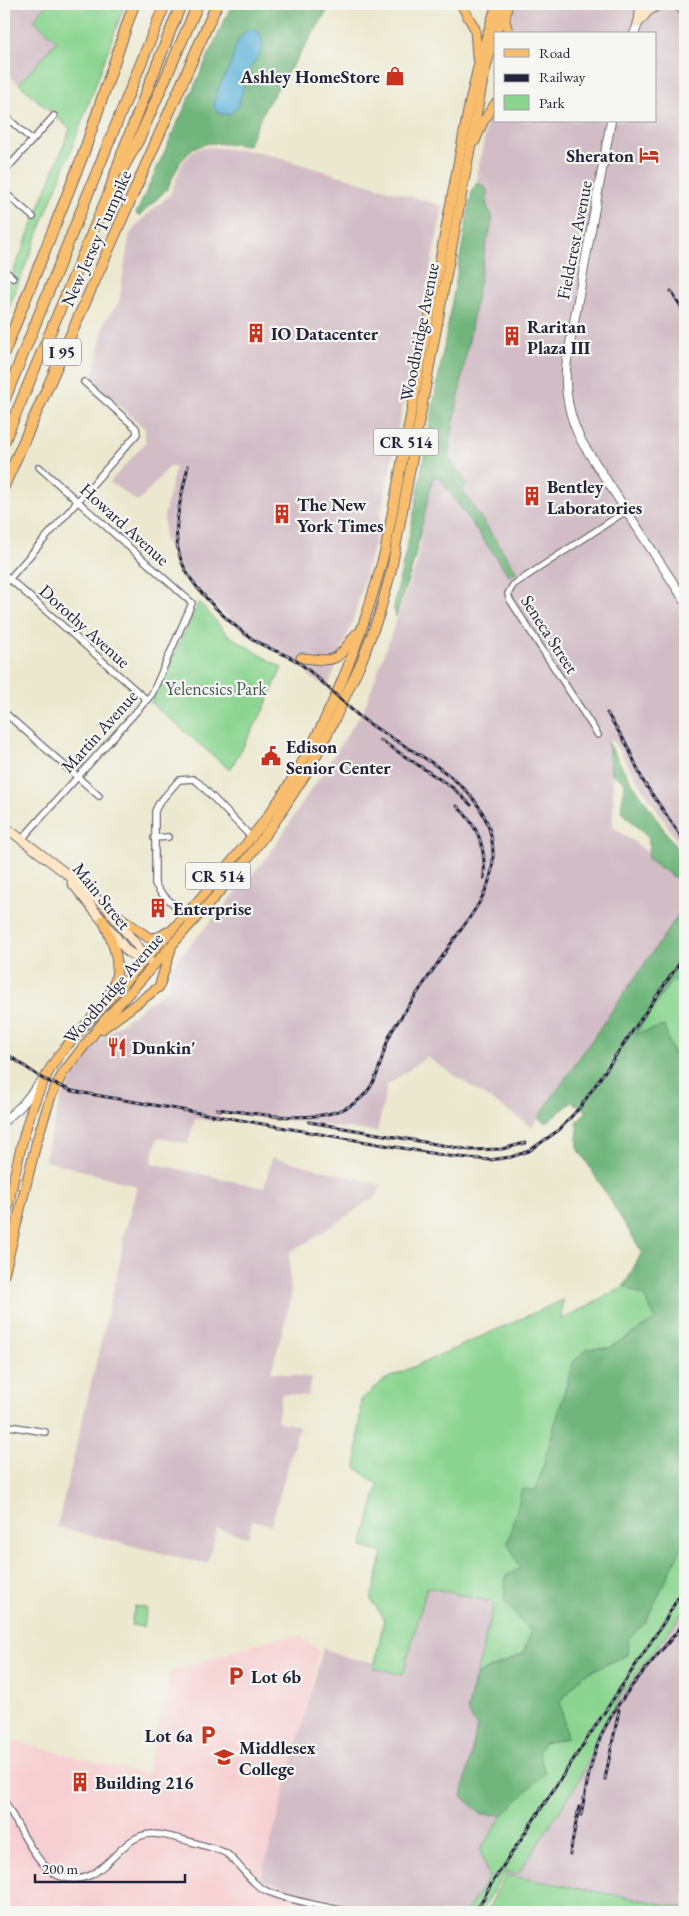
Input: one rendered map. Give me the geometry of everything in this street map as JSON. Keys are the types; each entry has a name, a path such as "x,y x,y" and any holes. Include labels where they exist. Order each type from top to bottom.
{"highway":[{"path":"4,353 83,155 134,4"},
{"path":"152,38 159,4"},
{"name":"New Jersey Turnpike","path":"4,401 165,4"},
{"name":"New Jersey Turnpike","path":"4,442 108,196 123,151 181,4"},
{"path":"108,196 139,139 198,4"},
{"name":"New Jersey Turnpike","path":"4,486 218,4"},
{"path":"203,38 213,28 225,4"}],"main road":[{"path":"461,4 474,24 478,41 469,106"},
{"name":"Woodbridge Avenue","path":"4,1222 30,1116 43,1079 58,1056 146,959 251,836 288,783 314,738 332,702 363,626 385,551 469,106 481,54 497,4"},
{"name":"Woodbridge Avenue","path":"496,32 504,4"},
{"path":"508,4 505,21 508,32"},
{"path":"638,23 641,4"},
{"path":"638,23 651,8 660,4"},
{"name":"Woodbridge Avenue","path":"4,1275 37,1140 51,1096 63,1072 174,942 238,871 258,844 311,766 362,660 379,615 390,572 464,177 486,65 494,38"},
{"path":"464,177 478,132 494,106"},
{"path":"301,658 323,661 334,659 344,652 363,626"},
{"name":"Main Street","path":"4,826 106,907 146,959 154,965"},
{"name":"Main Street","path":"58,868 128,952 146,959"},
{"path":"106,907 149,938 159,937 169,930"},
{"path":"103,920 114,944 118,964 116,982 104,1004"},
{"path":"87,1042 159,987 165,963 174,942"},
{"path":"154,965 162,978"},
{"path":"4,1240 14,1232"}],"street":[{"path":"635,32 646,4"},
{"path":"4,115 32,140"},
{"path":"4,172 54,116"},
{"name":"Fieldcrest Avenue","path":"611,122 567,360 566,384 570,410 579,436 685,601"},
{"path":"4,192 33,217"},
{"path":"4,270 13,278"},
{"path":"4,585 137,434 136,428 84,382"},
{"name":"Howard Avenue","path":"39,467 192,603"},
{"name":"Seneca Street","path":"598,736 510,600 508,594 513,585 626,511"},
{"name":"Dorothy Avenue","path":"4,574 147,700"},
{"name":"Martin Avenue","path":"22,840 147,700 192,603"},
{"path":"4,712 100,796"},
{"path":"184,914 160,892 155,884 154,817 159,803 174,784 184,779 192,779 199,783 258,844"},
{"path":"154,838 168,837"},
{"path":"4,1121 21,1106 43,1079"},
{"path":"4,1425 45,1432"},
{"path":"4,1800 35,1854 50,1870 60,1876 73,1878 88,1876 104,1867 136,1838 155,1834 226,1852 267,1892 350,1912"}],"shaded area":[{"path":"4,4 47,4 34,20 58,41 19,84 4,70"},
{"path":"517,4 685,4 685,853 612,740 608,742 613,784 613,827 685,879 685,905 532,1127 427,1057 387,1085 377,1132 221,1112 219,1122 195,1119 188,1144 158,1137 151,1163 264,1188 272,1157 381,1185 378,1195 311,1240 289,1252 291,1299 271,1372 312,1378 308,1396 282,1394 277,1421 299,1426 271,1525 252,1520 248,1537 217,1529 208,1562 201,1563 57,1527 137,1186 44,1160 61,1099 95,1043 169,988 170,968 268,856 364,709 417,563 430,482 420,480 494,86 494,122 656,122 656,32 507,32"},
{"path":"209,147 259,152 443,206 377,533 352,624 328,687 312,679 299,663 250,637 188,580 174,562 164,538 164,516 175,468 170,466 138,502 110,482 145,443 145,429 92,381 105,320 119,303 129,236 139,222 170,195 182,163 195,149"},
{"path":"685,1569 685,1908 490,1873"},
{"path":"427,1587 494,1603 467,1711 477,1727 462,1796 482,1814 503,1815 480,1850 489,1877 466,1912 371,1912 261,1879 323,1648 343,1656 375,1663 374,1667"},
{"name":"Middlesex College","path":"278,1637 301,1637 319,1650 275,1867 429,1912 4,1912 4,1700 11,1701 6,1739 146,1775 171,1672"}],"green space":[{"path":"47,4 125,4 77,135 4,320 4,296 70,129 19,84 57,41 34,20"},
{"path":"232,4 332,4 265,108 248,145 209,143 193,148 180,162 167,189 139,216 136,214"},
{"path":"477,183 486,189 487,206 492,215 492,224 486,245 448,456 467,484 462,490 517,572 509,576 439,477 433,477 414,561 396,617 394,609 395,599 412,524 472,191"},
{"name":"Yelencsics Park","path":"199,602 228,635 282,668 263,711 230,770 151,703"},
{"path":"608,742 623,769 685,861 685,885 648,859 649,839 621,811 625,782 611,773"},
{"path":"685,905 685,983 671,981 635,1034 664,1026 673,1054 685,1058 685,1404 676,1406 680,1421 685,1424 685,1540 645,1623 628,1639 627,1655 583,1675 560,1702 567,1738 544,1743 538,1751 545,1773 503,1815 482,1814 462,1796 477,1727 467,1711 476,1675 523,1654 531,1632 504,1601 506,1576 520,1568 508,1543 522,1489 536,1490 573,1363 586,1349 609,1348 656,1319 644,1296 624,1286 642,1252 578,1148 577,1121 587,1111 572,1102 546,1123 538,1118"},
{"path":"671,981 685,983 685,1058 635,1035"},
{"path":"624,1286 644,1296 656,1320 609,1348 586,1349 573,1363 536,1490 522,1489 520,1568 531,1632 523,1654 476,1675 494,1603 427,1587 403,1675 374,1668 384,1618 371,1600 383,1553 362,1547 378,1485 356,1468 361,1400 384,1380 563,1300 561,1320"},
{"path":"685,1540 685,1610 626,1688 599,1734 579,1781 518,1874 505,1872 481,1912 466,1912 489,1877 480,1850 503,1815 545,1773 538,1751 544,1743 567,1738 560,1702 583,1675 627,1655 628,1639 645,1623"},
{"path":"135,1606 147,1608 143,1627 131,1625"},
{"path":"506,1875 685,1908 685,1912 486,1912"}],"water":[{"path":"251,29 260,33 263,48 247,73 238,107 228,115 219,113 214,108 217,92 229,68 236,46 242,36"}],"railway":[{"path":"671,291 685,313"},
{"path":"188,466 178,513 177,537 181,560 193,582 212,604 244,633 259,643 295,660 364,720 431,762 452,778 471,796 485,816 492,841 492,869 480,901 393,1029 370,1088 360,1099 348,1107 335,1112 306,1117 276,1116"},
{"path":"607,713 627,745 643,781 685,842"},
{"path":"380,740 453,788 471,805"},
{"path":"457,806 476,830 484,857 484,878"},
{"path":"4,1052 43,1079 72,1091 448,1156 490,1160 511,1157 529,1151 559,1130 581,1106 685,955"},
{"path":"217,1109 282,1117"},
{"path":"309,1122 470,1150 502,1149 525,1143"},
{"path":"476,1912 490,1886 666,1619 685,1585"},
{"path":"581,1815 594,1755 609,1720 628,1691 685,1622"},
{"path":"684,1697 685,1693"},
{"path":"605,1779 619,1710"},
{"path":"570,1854 579,1807"}],"place":[{"name":"Ashley HomeStore","path":"395,76"},
{"name":"Sheraton","path":"649,155"},
{"name":"IO Datacenter","path":"256,333"},
{"name":"Raritan Plaza III","path":"512,336"},
{"name":"Bentley Laboratories","path":"532,496"},
{"name":"The New York Times","path":"282,514"},
{"name":"Edison Senior Center","path":"271,756"},
{"name":"Enterprise","path":"158,908"},
{"name":"Dunkin'","path":"117,1047"},
{"name":"Lot 6b","path":"236,1676"},
{"name":"Lot 6a","path":"208,1735"},
{"name":"Middlesex College","path":"224,1757"},
{"name":"Building 216","path":"80,1782"}]}
